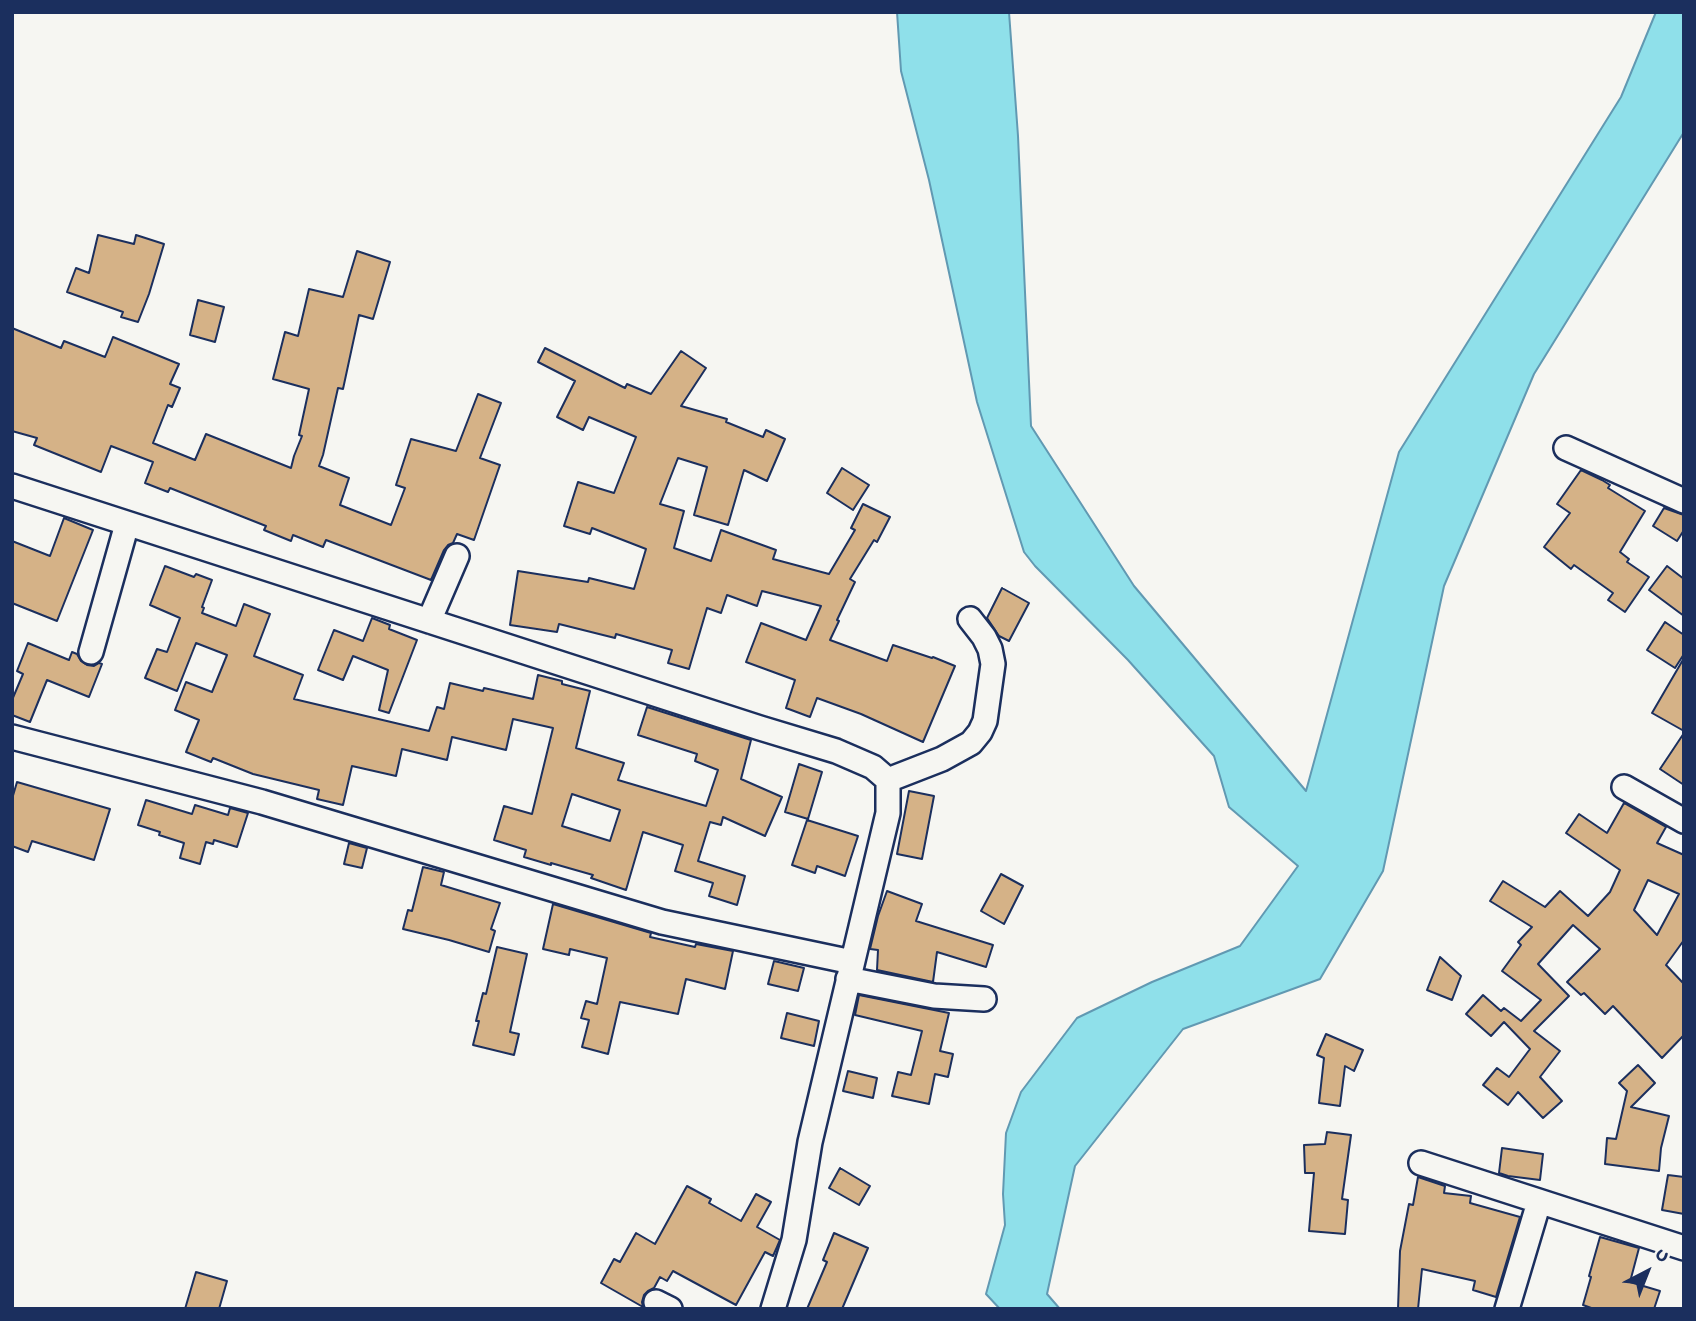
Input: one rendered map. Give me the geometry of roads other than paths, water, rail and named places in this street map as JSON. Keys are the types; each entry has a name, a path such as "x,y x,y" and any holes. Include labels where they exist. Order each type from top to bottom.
{"street":[{"path":"1566,448 1684,501"},
{"path":"12,486 836,751 873,767 888,780 888,813 813,1132 794,1240 773,1309"},
{"path":"91,652 127,523"},
{"path":"429,621 457,556"},
{"path":"888,780 942,760 971,743 985,721 993,664 984,637 970,619"},
{"path":"12,737 262,802 662,922 850,970 934,996 984,999"},
{"path":"1625,787 1684,821"},
{"path":"1421,1163 1684,1248"},
{"path":"1507,1309 1539,1202"}],"water":[{"path":"897,12 1009,12 1018,136 1031,426 1134,586 1306,791 1399,452 1621,97 1656,12 1684,12 1684,132 1534,374 1444,586 1383,871 1320,979 1183,1029 1075,1166 1047,1294 1060,1309 1000,1309 986,1294 1005,1225 1003,1194 1006,1133 1021,1092 1077,1018 1152,982 1240,946 1298,866 1229,807 1214,756 1128,660 1024,552 977,402 929,180 901,71"}]}
